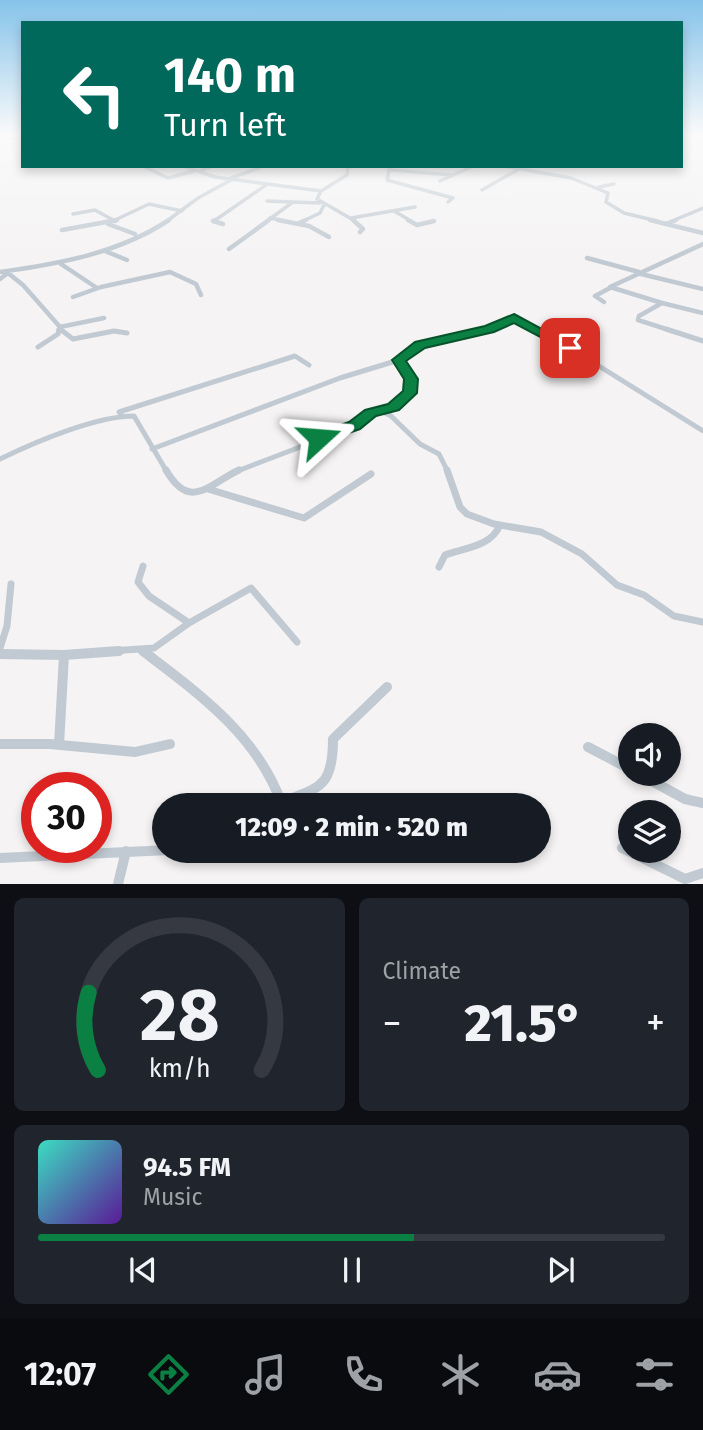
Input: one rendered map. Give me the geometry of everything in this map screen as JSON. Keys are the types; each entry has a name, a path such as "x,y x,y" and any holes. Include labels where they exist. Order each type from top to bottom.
{"street":[{"path":"218,176 321,191"},
{"path":"0,272 61,264 104,251 135,234 157,227 198,198 237,176"},
{"path":"299,223 320,213 322,204 317,196 345,176"},
{"path":"389,176 388,181 453,198 448,202"},
{"path":"440,181 449,176"},
{"path":"482,190 508,176"},
{"path":"561,176 608,193 606,202 615,209 703,233"},
{"path":"223,224 213,221 268,184"},
{"path":"597,187 614,184"},
{"path":"267,201 322,204 351,218 361,227 360,232"},
{"path":"229,249 293,202"},
{"path":"62,230 111,223 149,204 182,211"},
{"path":"351,218 415,207"},
{"path":"666,224 703,208"},
{"path":"73,214 95,210 111,223 135,234"},
{"path":"394,211 417,225 434,221"},
{"path":"393,219 401,216"},
{"path":"270,218 299,223 329,237"},
{"path":"604,302 595,296 638,272 703,244"},
{"path":"104,251 127,260"},
{"path":"586,258 703,289"},
{"path":"61,264 96,288 170,272 196,284 201,295"},
{"path":"0,279 8,273"},
{"path":"8,273 23,285 73,339 114,331 127,333"},
{"path":"73,297 101,287"},
{"path":"611,288 703,313"},
{"path":"662,303 639,316 638,320 703,341"},
{"path":"38,347 47,343 61,328 104,318"},
{"path":"152,449 340,378 399,360 420,345 489,329 514,318 561,342 703,431"},
{"path":"122,414 119,412 128,408 167,399 216,379 266,367 295,356 309,365"},
{"path":"0,459 24,447 122,414 131,415 136,418 152,449 180,490 191,493 208,489 236,471 281,456 350,427 365,416 394,407 411,391 411,379 399,360"},
{"path":"379,410 391,416 420,444 439,454 463,511 474,518 500,525 533,529 558,540 582,554 617,585 644,595 674,616 703,622"},
{"path":"208,489 304,518 313,515 351,485 371,474"},
{"path":"439,567 445,555 473,547 499,531 500,525"},
{"path":"143,566 138,582 147,594 188,623"},
{"path":"0,648 7,626 11,584"},
{"path":"0,654 64,655 154,648 188,623 251,588 297,642"},
{"path":"142,650 216,709 244,738 271,778 275,793"},
{"path":"58,745 64,655"},
{"path":"306,793 328,778 334,764 333,739 387,687"},
{"path":"0,744 58,745 135,752 170,744"},
{"path":"588,747 618,763"},
{"path":"661,786 685,799 703,803"},
{"path":"0,858 152,851"},
{"path":"118,884 126,852"},
{"path":"646,863 671,879 685,879 703,873"}],"route":[{"path":"319,438 354,425 371,413 394,407 402,397 410,393 411,379 399,360 420,345 489,329 514,318 570,348"}]}
